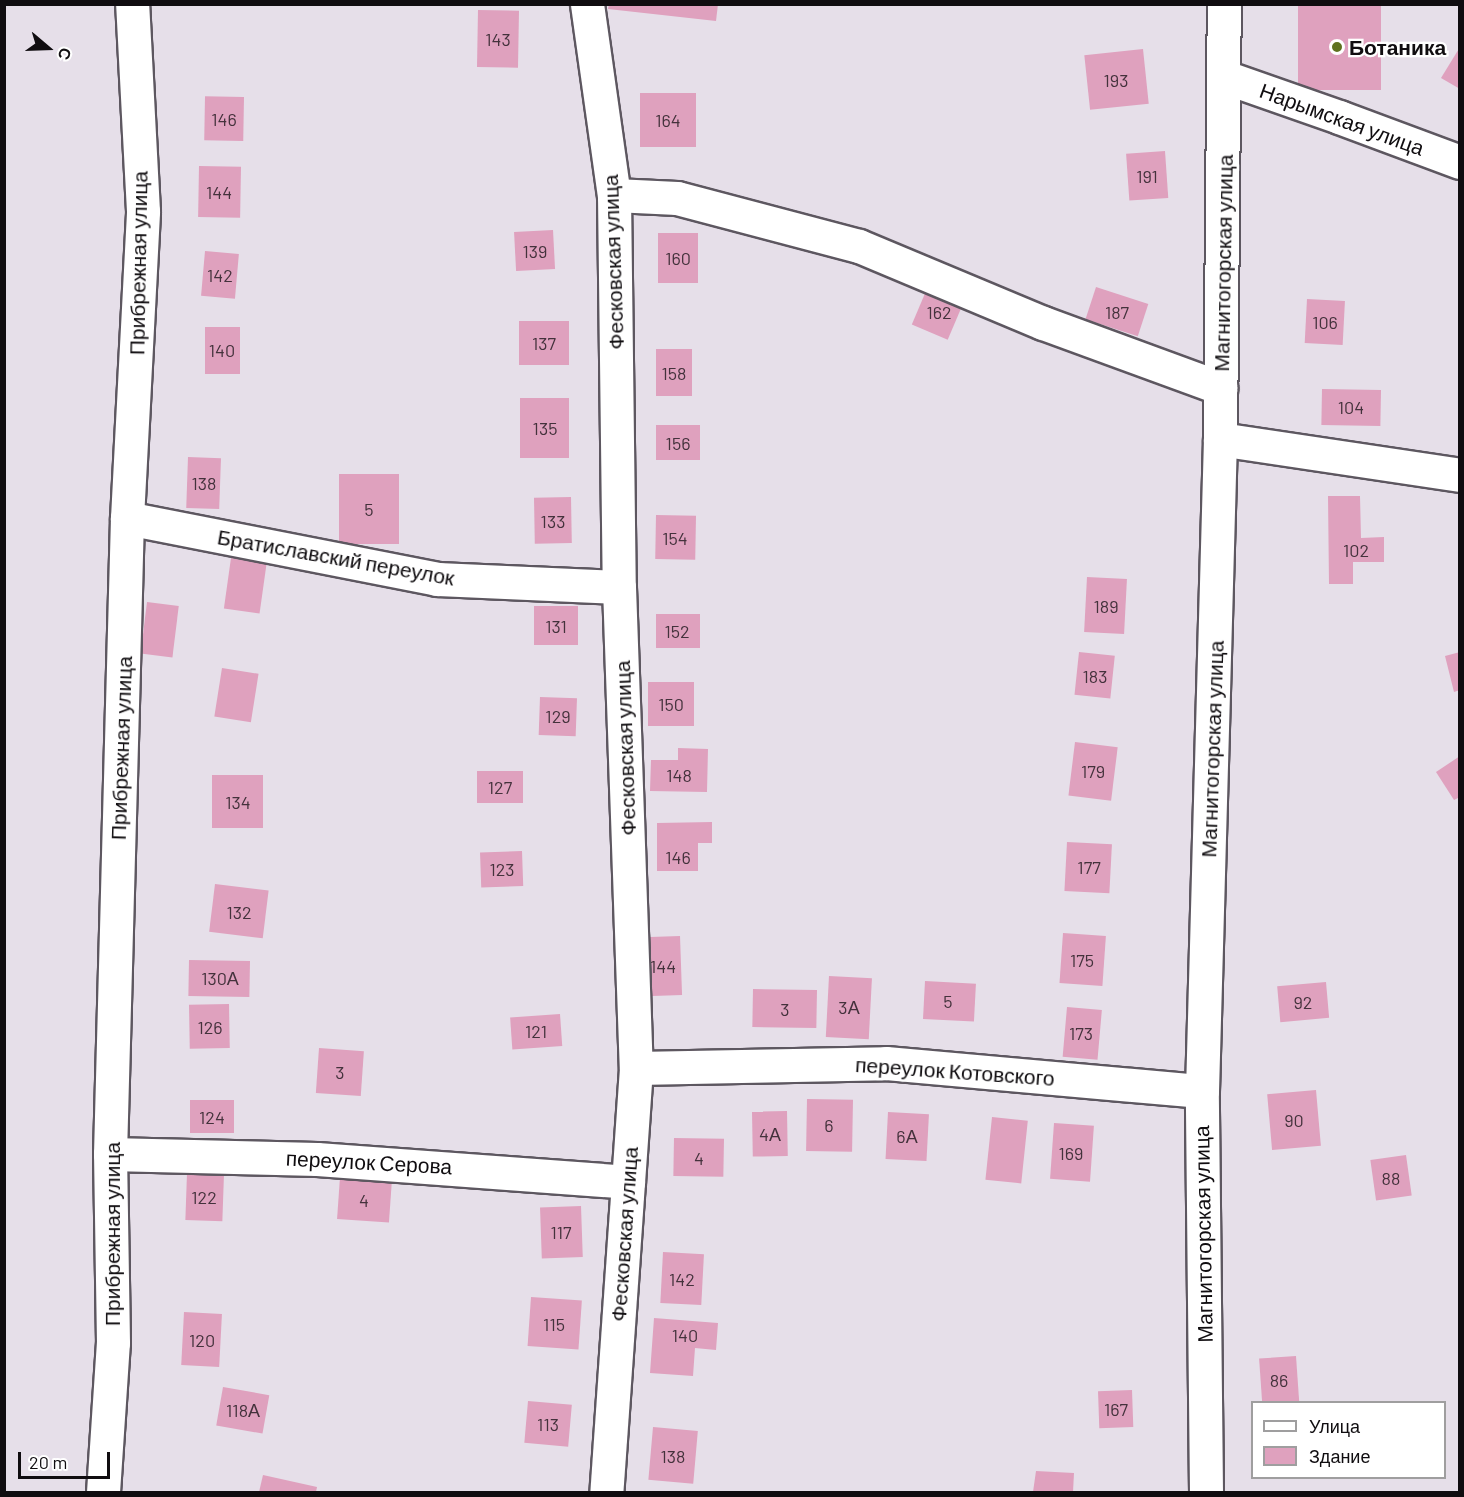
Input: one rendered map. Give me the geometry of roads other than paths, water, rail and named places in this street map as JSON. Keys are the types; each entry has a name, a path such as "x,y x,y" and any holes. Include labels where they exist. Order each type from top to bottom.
{"street":[{"name":"Прибрежная улица","path":"103,1492 113,1343 110,1154 127,518 143,211 132,4"},
{"name":"Фесковская улица","path":"587,4 614,195 619,587 636,1068 606,1492"},
{"name":"Магнитогорская улица","path":"1206,1492 1202,1091 1220,439 1224,4"},
{"name":"Нарымская улица","path":"1225,77 1460,162"},
{"path":"614,195 677,198 859,246 1043,324 1221,388"},
{"path":"1220,439 1460,475"},
{"name":"Братиславский переулок","path":"127,518 437,579 619,587"},
{"name":"переулок Котовского","path":"636,1068 886,1063 1202,1091"},
{"name":"переулок Серова","path":"110,1154 317,1159 628,1182"}],"place":[{"name":"Ботаника","path":"1337,47"}]}
